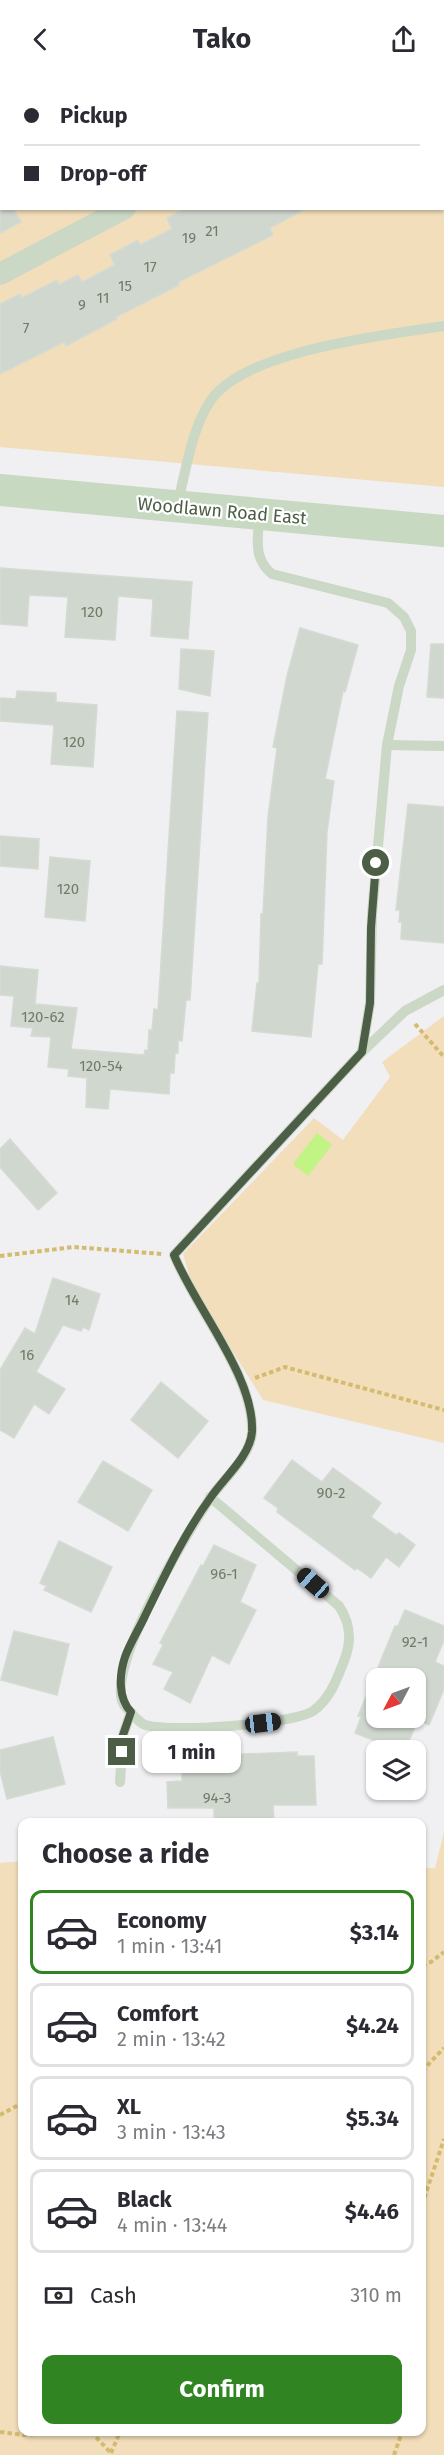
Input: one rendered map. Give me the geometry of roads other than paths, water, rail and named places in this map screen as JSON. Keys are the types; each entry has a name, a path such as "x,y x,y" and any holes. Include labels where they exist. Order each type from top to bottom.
{"main road":[{"name":"Woodlawn Road East","path":"0,490 444,531"}],"street":[{"path":"0,274 121,210"}],"lane":[{"path":"177,506 201,417 212,398 230,383 271,361 365,338 444,326"},
{"path":"260,514 257,554 262,566 272,574 388,603 404,617 411,631 411,650 399,686 387,745 372,914 370,1003 362,1052"},
{"path":"387,745 444,746"},
{"path":"210,1497 339,1605 350,1627 346,1655 338,1677 323,1702 312,1712 299,1718 263,1723 163,1728 143,1724 123,1704 121,1692 125,1657 176,1552 210,1497 243,1455 252,1435 250,1408 243,1382 183,1277 174,1255 362,1052 405,1011 444,990"},
{"path":"120,1782 123,1735 131,1712"}]}
